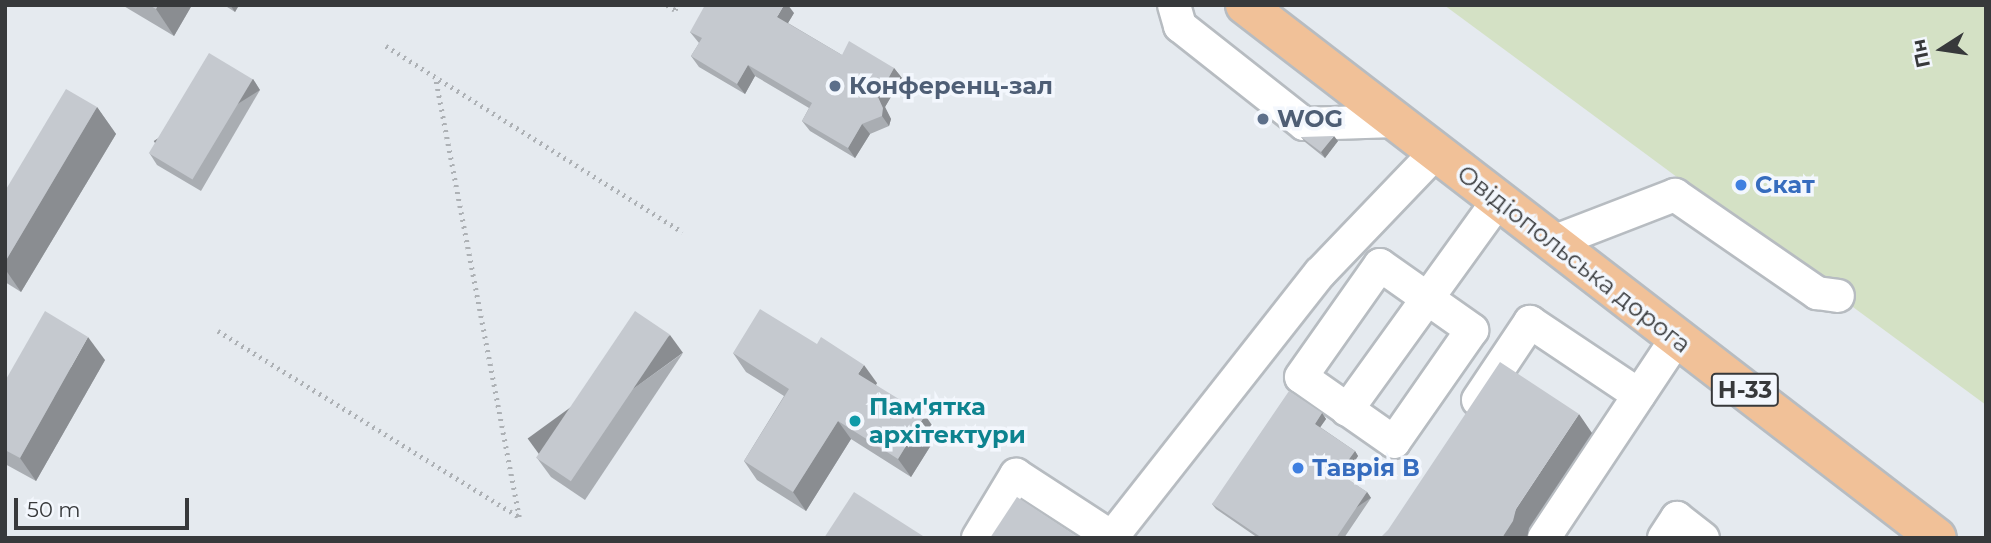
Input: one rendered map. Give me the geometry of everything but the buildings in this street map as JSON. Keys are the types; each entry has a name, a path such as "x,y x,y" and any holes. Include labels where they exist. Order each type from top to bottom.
{"main road":[{"name":"Овідіопольська дорога","path":"1245,5 1937,538"}],"lane":[{"path":"1174,5 1180,26 1304,124 1395,121"},
{"path":"978,538 1016,475 1112,538 1320,273 1436,152"},
{"path":"1553,242 1675,195 1817,293 1838,296"},
{"path":"1347,410 1498,201"},
{"path":"1380,265 1428,298 1472,330 1394,442 1301,377 1380,265"},
{"path":"1284,319 1323,346"},
{"path":"1464,421 1530,322 1639,395"},
{"path":"1544,538 1677,338"},
{"path":"1664,538 1677,518 1703,538"}],"path":[{"path":"667,5 674,10 677,5"},
{"path":"386,46 682,232"},
{"path":"218,331 519,517 435,77"}],"green space":[{"path":"1444,5 1986,5 1986,405 1838,296"}],"place":[{"name":"Конференц-зал","path":"835,86"},
{"name":"WOG","path":"1263,119"},
{"name":"Скат","path":"1741,185"},
{"name":"Пам'ятка архітектури","path":"855,421"},
{"name":"Таврія В","path":"1298,468"}]}
